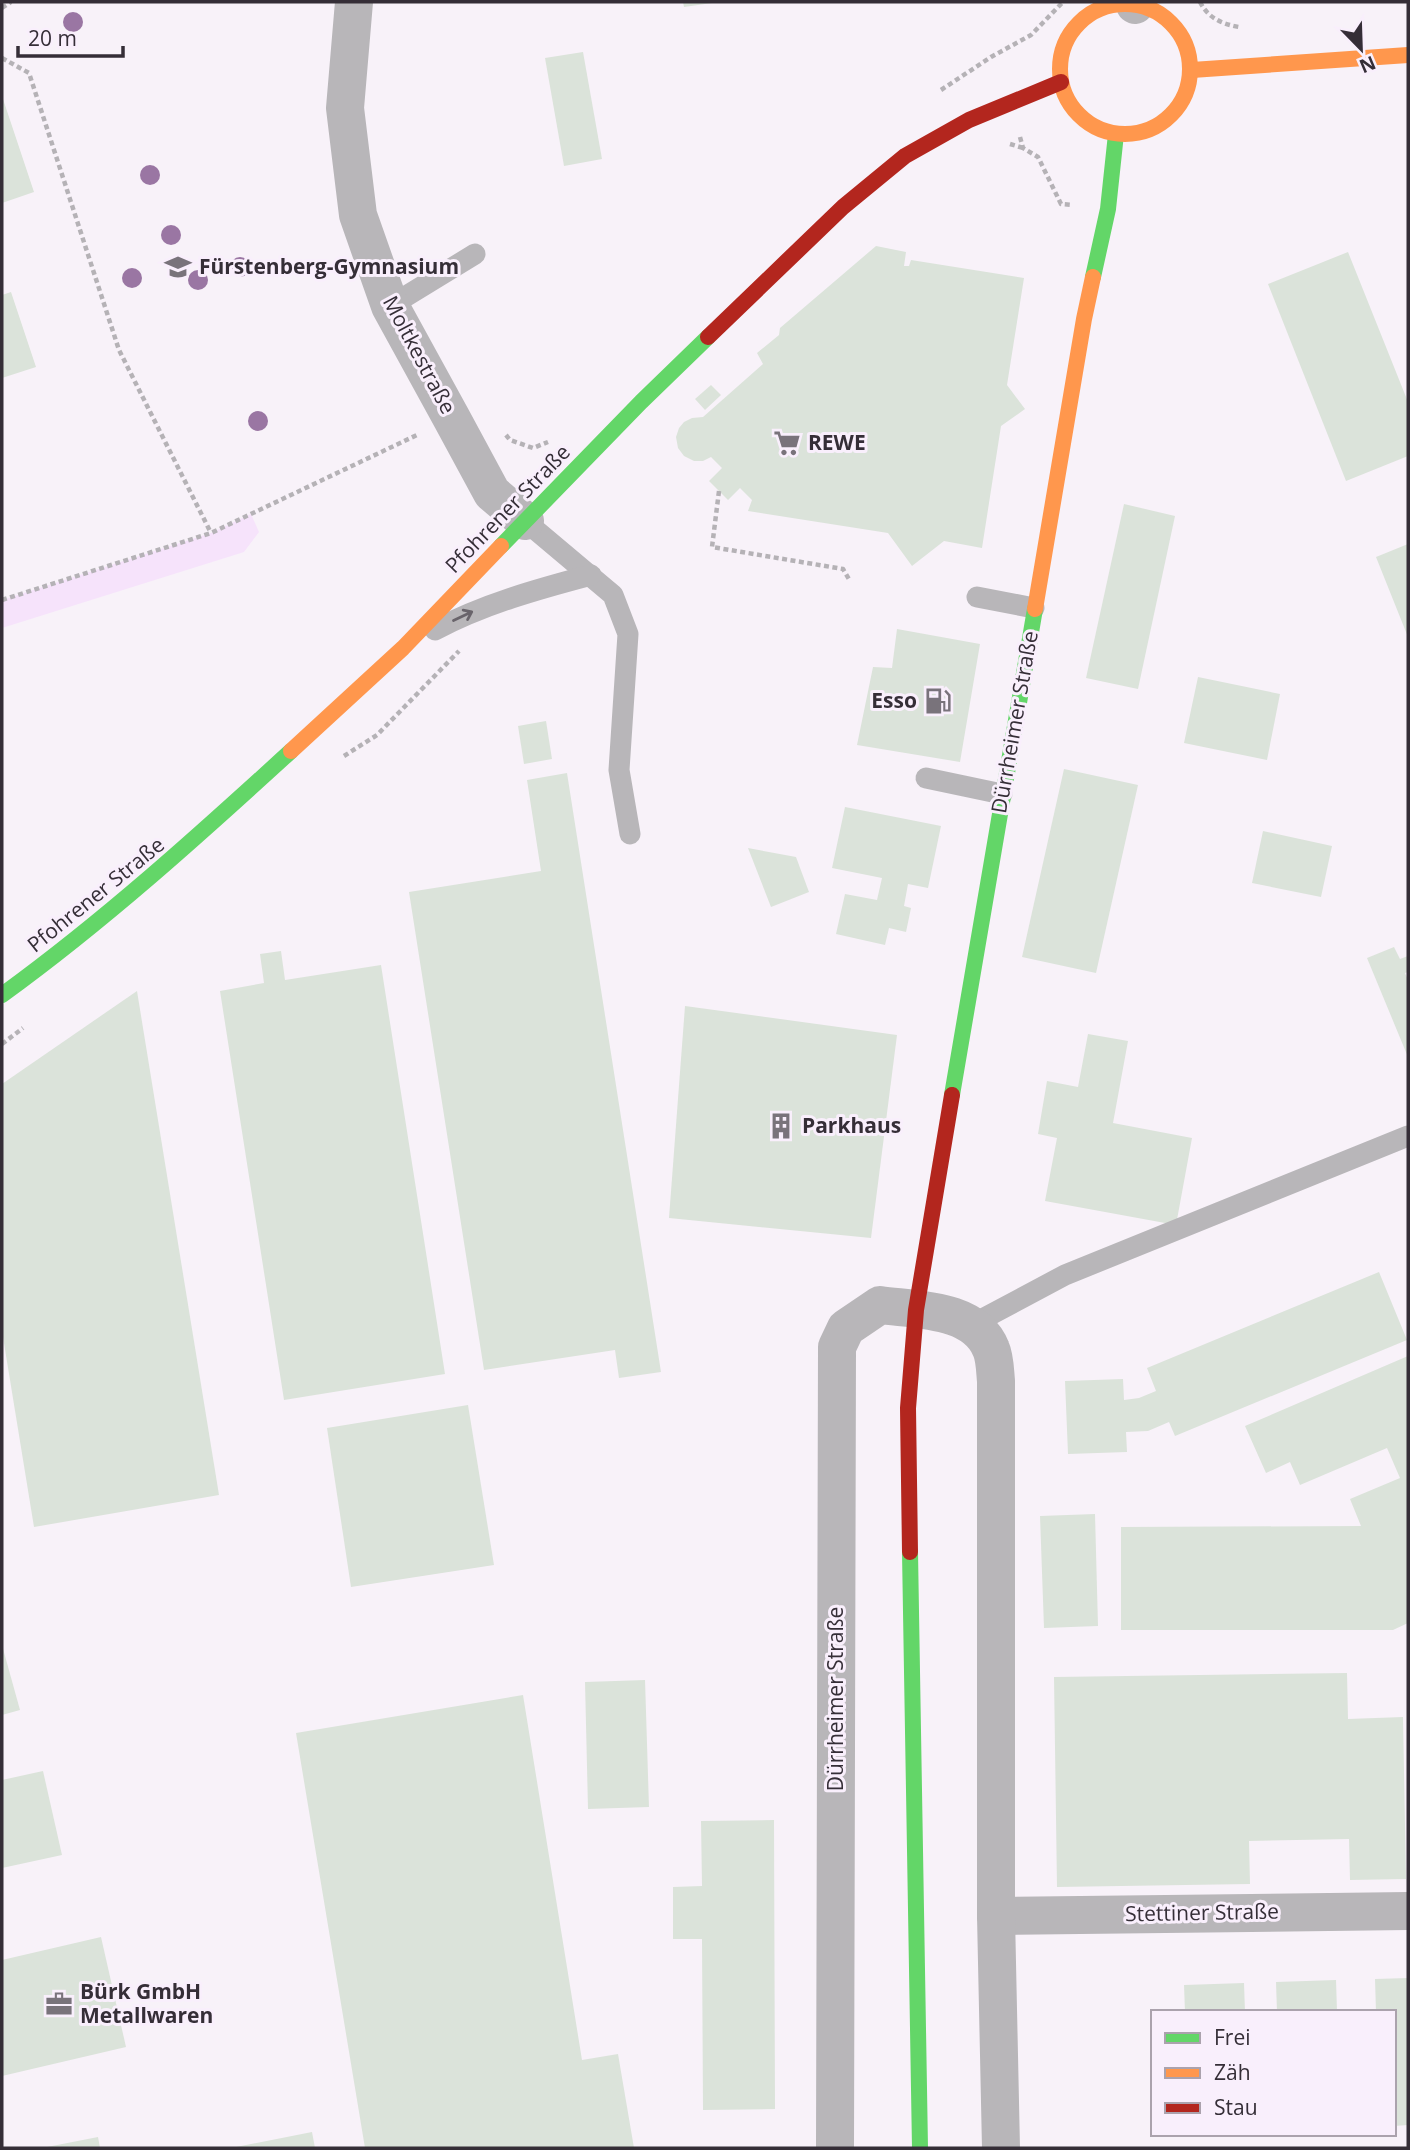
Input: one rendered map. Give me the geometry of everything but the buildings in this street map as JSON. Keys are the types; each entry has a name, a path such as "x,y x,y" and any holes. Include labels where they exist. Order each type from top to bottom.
{"main road":[{"path":"1119,3 1136,3 1169,18 1187,44 1192,70 1184,100 1165,122 1132,134 1116,134 1093,126 1080,117 1068,101 1061,82 1060,63 1066,40 1080,21 1100,8 1119,3"},
{"path":"1192,70 1408,55"},
{"name":"Pfohrener Straße","path":"2,995 61,953 190,844 403,648 641,402 844,207 905,156 969,120 1061,82"},
{"name":"Dürrheimer Straße","path":"920,2148 908,1408 916,1310 1084,318 1108,209 1116,134"}],"street":[{"name":"Moltkestraße","path":"354,2 345,108 358,215 390,306 492,493 525,521"},
{"name":"Dürrheimer Straße","path":"835,2148 837,1347 846,1328 880,1305 942,1314 973,1324"},
{"path":"973,1324 991,1348 996,1381 996,1916 1001,2148"},
{"name":"Stettiner Straße","path":"996,1916 1408,1912"}],"lane":[{"path":"390,306 475,254"},
{"path":"525,521 612,595 628,634 619,770 630,834"},
{"path":"403,648 465,614 532,591 591,575"},
{"path":"977,597 1034,608"},
{"path":"926,778 1002,794"},
{"path":"973,1324 1066,1275 1408,1136"}],"path":[{"path":"2,8 11,2"},
{"path":"939,92 991,57 1031,36 1063,2"},
{"path":"991,57 1023,148 1038,157 1062,204 1108,209"},
{"path":"2,58 29,73 119,350 211,533"},
{"path":"2,600 211,533 452,419"},
{"path":"501,430 510,440 533,448 555,439"},
{"path":"719,491 712,547 843,569 850,581"}],"shaded area":[{"path":"251,514 259,532 244,552 2,628 2,600 211,533"}],"traffic: fast":[{"path":"1093,277 1108,209 1116,134"},
{"path":"501,546 708,337"},
{"path":"952,1095 1035,609"},
{"path":"2,995 114,908 291,751"},
{"path":"910,1552 920,2148"}],"traffic: slow":[{"path":"1125,4 1150,9 1171,23 1185,44 1190,69 1185,94 1171,115 1150,129 1125,134 1100,129 1079,115 1065,94 1060,69 1065,44 1079,23 1100,9 1125,4"},
{"path":"1192,70 1408,55"},
{"path":"1035,609 1093,277"},
{"path":"291,751 403,648 501,546"}],"traffic: jam":[{"path":"708,337 843,207 905,156 969,120 1061,82"},
{"path":"910,1552 908,1408 916,1310 952,1095"}],"place":[{"name":"Fürstenberg-Gymnasium","path":"178,267"},
{"name":"REWE","path":"787,443"},
{"name":"Esso","path":"938,701"},
{"name":"Parkhaus","path":"781,1126"},
{"name":"Bürk GmbH Metallwaren","path":"59,2004"}]}
